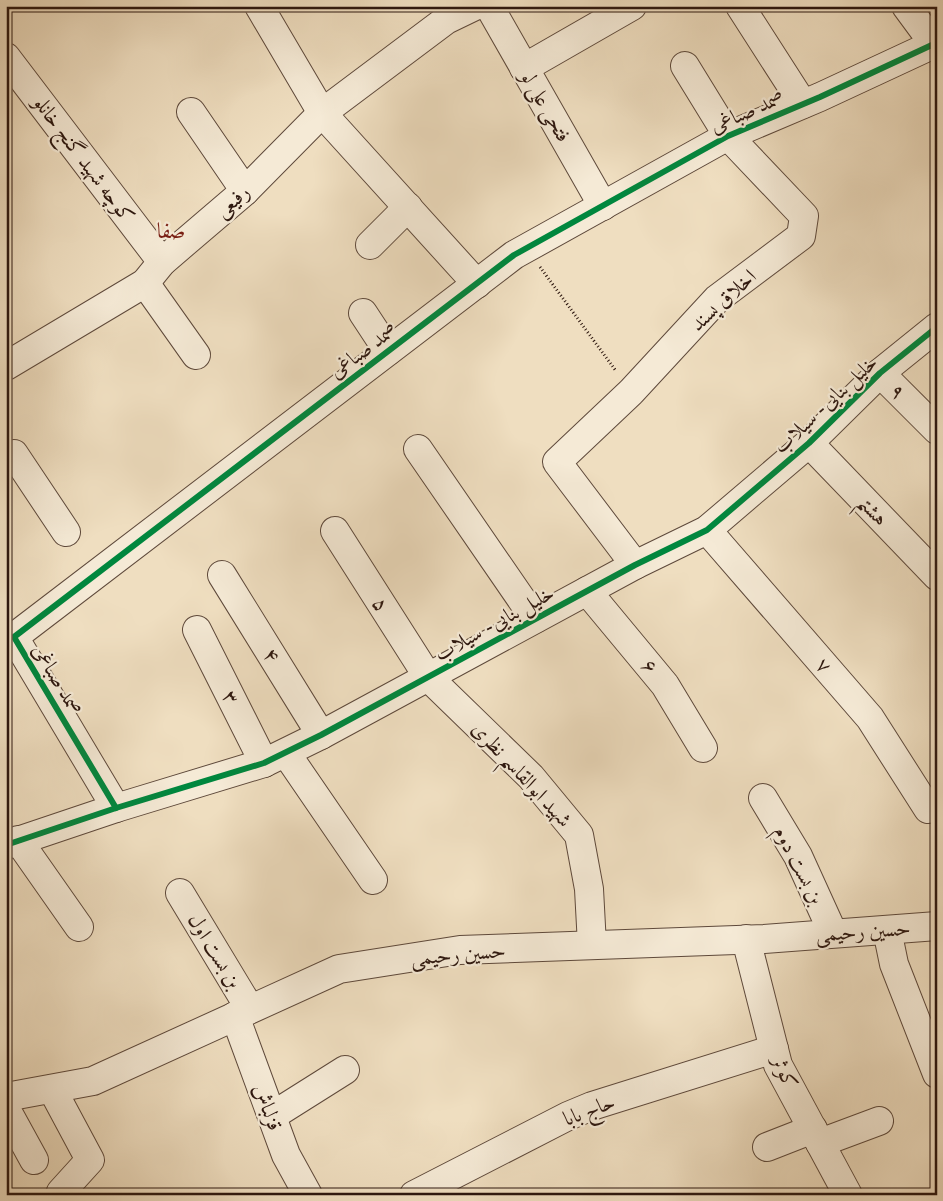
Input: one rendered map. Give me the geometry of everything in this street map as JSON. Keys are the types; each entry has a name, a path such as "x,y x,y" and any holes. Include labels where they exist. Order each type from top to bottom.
{"street":[{"path":"259,6 322,113 477,284"},
{"path":"442,13 475,6"},
{"name":"فتحی علی لو","path":"489,6 603,206"},
{"path":"524,68 632,6"},
{"path":"740,6 804,104"},
{"path":"906,6 935,44"},
{"name":"رفیعی","path":"6,366 145,283 162,262 245,191 322,113 442,13"},
{"name":"صمد صباغی","path":"116,808 14,637 514,255 728,136 804,104 935,44"},
{"name":"کوچه شهید گنج خانلو","path":"6,57 162,262"},
{"path":"685,66 728,136"},
{"path":"191,112 245,191"},
{"name":"اخلاق پسند","path":"635,565 557,462 631,392 717,299 801,236 804,216 728,136"},
{"path":"370,245 408,207"},
{"path":"145,283 196,355"},
{"path":"363,313 388,351"},
{"name":"خلیل بنایی- سیلاب","path":"12,842 275,758 635,565 708,530 809,444 880,373 937,327"},
{"name":"۹","path":"880,373 937,430"},
{"name":"هشتم","path":"809,444 937,576"},
{"path":"418,449 535,619"},
{"path":"6,459 14,454 66,532"},
{"name":"۷","path":"708,530 870,718 928,809"},
{"name":"۵","path":"335,531 428,677"},
{"name":"۴","path":"222,575 321,735"},
{"name":"۶","path":"587,591 666,685 702,748"},
{"name":"۳","path":"198,630 275,758 372,880"},
{"name":"شهید ابوالقاسم نظری","path":"428,677 531,777 579,835 589,889 592,945"},
{"name":"بن بست دوم","path":"763,798 798,856 833,934"},
{"path":"12,842 79,926"},
{"name":"بن بست اول","path":"180,893 243,1013"},
{"name":"حسین رحیمی","path":"6,1097 93,1081 339,969 460,950 746,939 937,926"},
{"path":"887,930 894,964 937,1074"},
{"name":"کوثر","path":"746,939 778,1065 848,1195"},
{"name":"قزلباش","path":"243,1013 272,1116 286,1155 308,1195"},
{"name":"حاج بابا","path":"414,1195 568,1116 592,1106 774,1049"},
{"path":"272,1116 345,1070"},
{"path":"52,1089 90,1160 61,1192 62,1195"},
{"path":"6,1109 34,1160"},
{"path":"767,1147 879,1121"}],"path":[{"path":"526,249 631,392"}],"cycle path":[{"path":"116,808 14,637 514,255 728,136 820,97 934,44 937,45"},
{"path":"6,845 116,808 264,763 321,735 635,565 707,530 809,443 880,373 937,327"}],"district":[{"name":"صفا","path":"171,230"}]}
